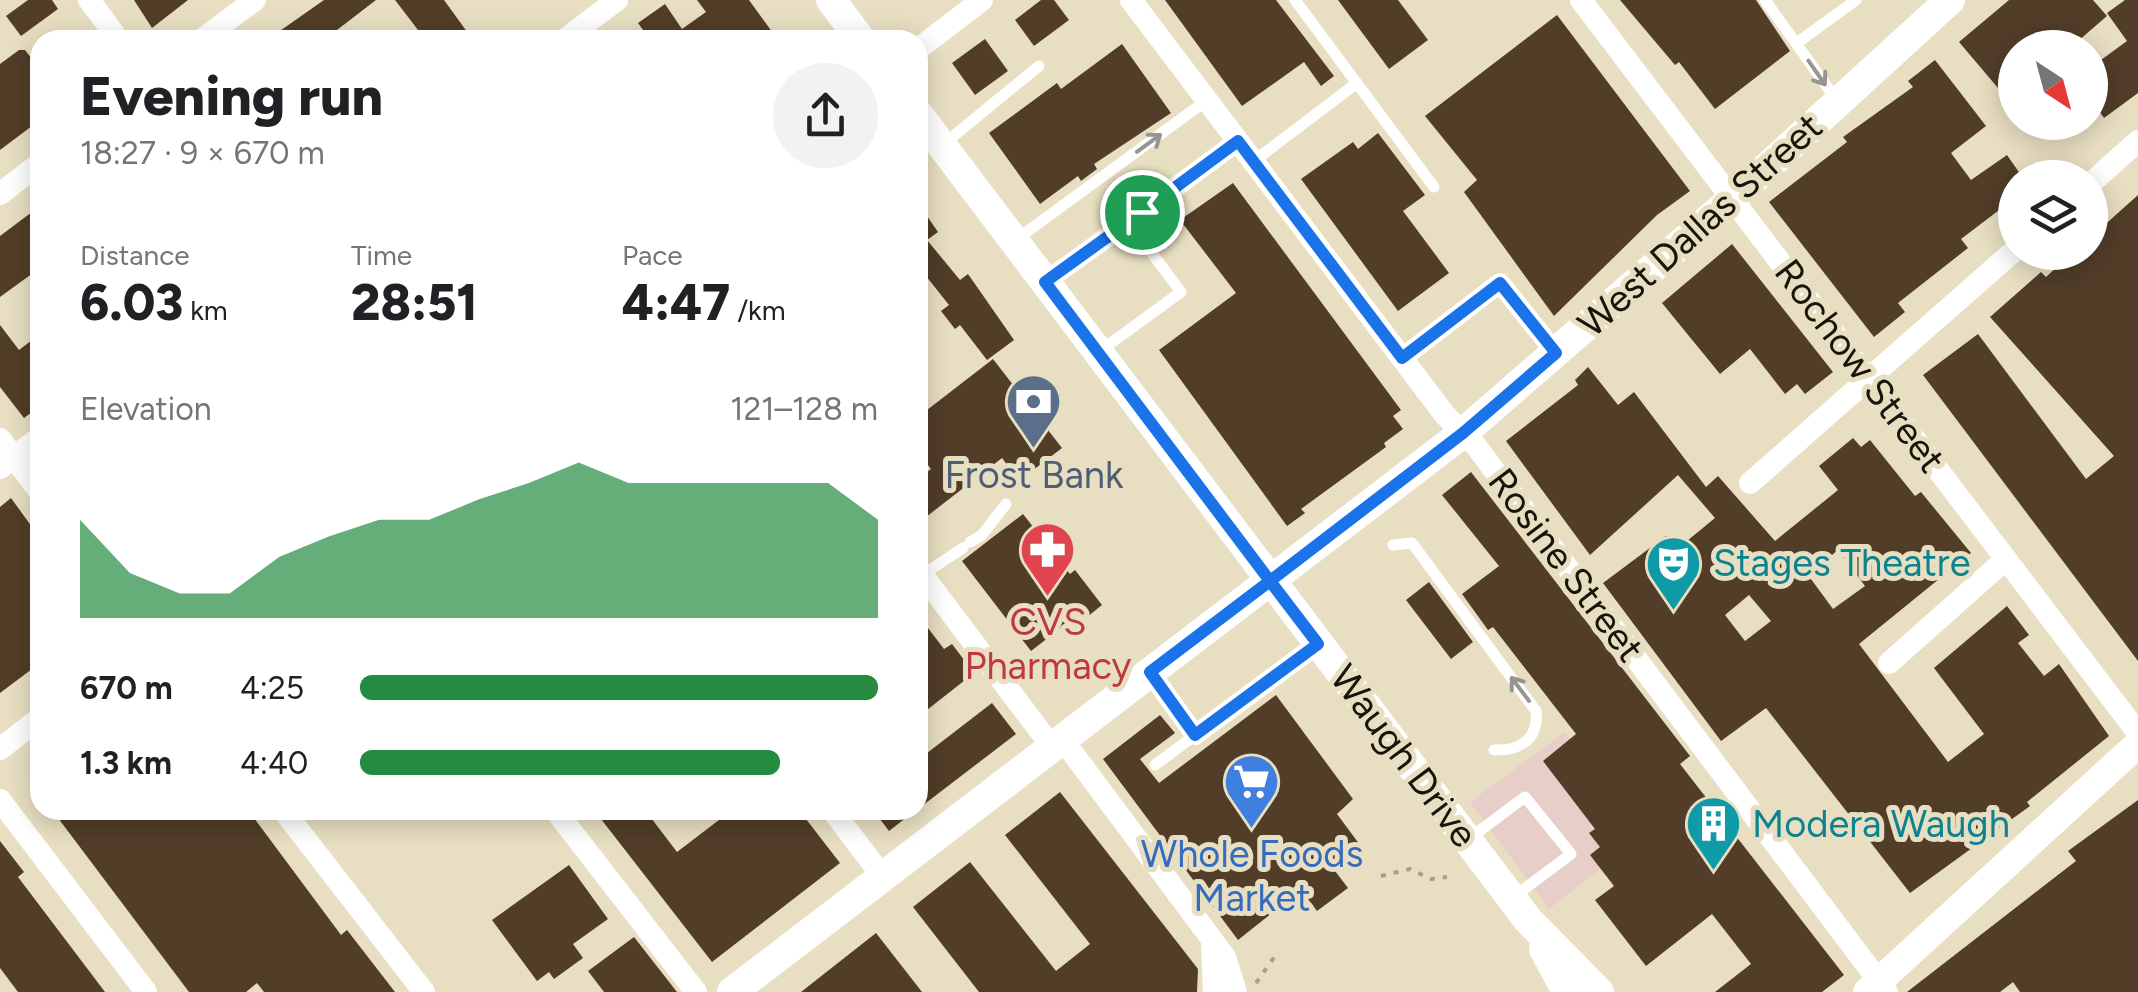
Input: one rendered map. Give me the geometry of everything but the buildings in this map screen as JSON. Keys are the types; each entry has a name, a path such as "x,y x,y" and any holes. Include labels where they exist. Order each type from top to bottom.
{"main road":[{"path":"831,0 854,30"},
{"name":"West Dallas Street","path":"732,992 1463,433 1731,200 1950,0"},
{"name":"Waugh Drive","path":"928,127 1520,909 1599,992"},
{"name":"Waugh Drive","path":"1520,909 1566,992"}],"street":[{"path":"88,0 110,30"},
{"path":"214,30 255,0"},
{"path":"577,30 616,0"},
{"path":"928,42 982,0"},
{"name":"Rosine Street","path":"1131,0 1463,433 1878,989"},
{"name":"Rochow Street","path":"1581,0 1731,200 1871,376 2138,733"},
{"path":"2108,168 2138,142"},
{"path":"0,194 30,171"},
{"path":"1750,483 1998,265"},
{"path":"30,442 5,455 30,481"},
{"path":"1889,663 2006,559"},
{"path":"928,582 1212,939 1245,989"},
{"path":"0,749 30,726"},
{"path":"1878,989 2138,744"},
{"path":"0,800 146,992"},
{"path":"291,820 424,992"},
{"path":"563,820 696,992"},
{"path":"840,820 883,877"},
{"path":"1212,939 1214,992"}],"lane":[{"path":"1295,0 1434,186"},
{"path":"1765,0 1838,102"},
{"path":"1796,43 1856,0"},
{"path":"942,146 1040,66"},
{"path":"1254,161 1357,84"},
{"path":"1014,242 1207,100"},
{"path":"1045,282 1238,141"},
{"path":"1098,353 1181,292 1148,248"},
{"path":"1402,358 1500,283 1556,353"},
{"path":"928,568 982,536 1006,504"},
{"path":"1394,545 1412,543 1536,710 1538,724 1531,738 1514,751 1494,750"},
{"path":"1155,764 1318,644"},
{"path":"1150,672 1195,735"},
{"path":"1467,840 1525,797 1571,854 1520,909"}],"path":[{"path":"1381,876 1410,868 1431,879 1446,878"},
{"path":"1245,989 1275,956"}],"shaded area":[{"path":"1565,732 1644,835 1549,909 1470,802"}],"place":[{"name":"Frost Bank","path":"1034,451"},
{"name":"CVS Pharmacy","path":"1048,598"},
{"name":"Stages Theatre","path":"1674,612"},
{"name":"Whole Foods Market","path":"1252,830"},
{"name":"Modera Waugh","path":"1713,873"}],"route":[{"path":"1142,212 1045,282 1270,581 1150,672 1195,735 1318,644 1270,581 1463,433 1556,353 1500,283 1402,358 1238,141 1142,212"}]}
